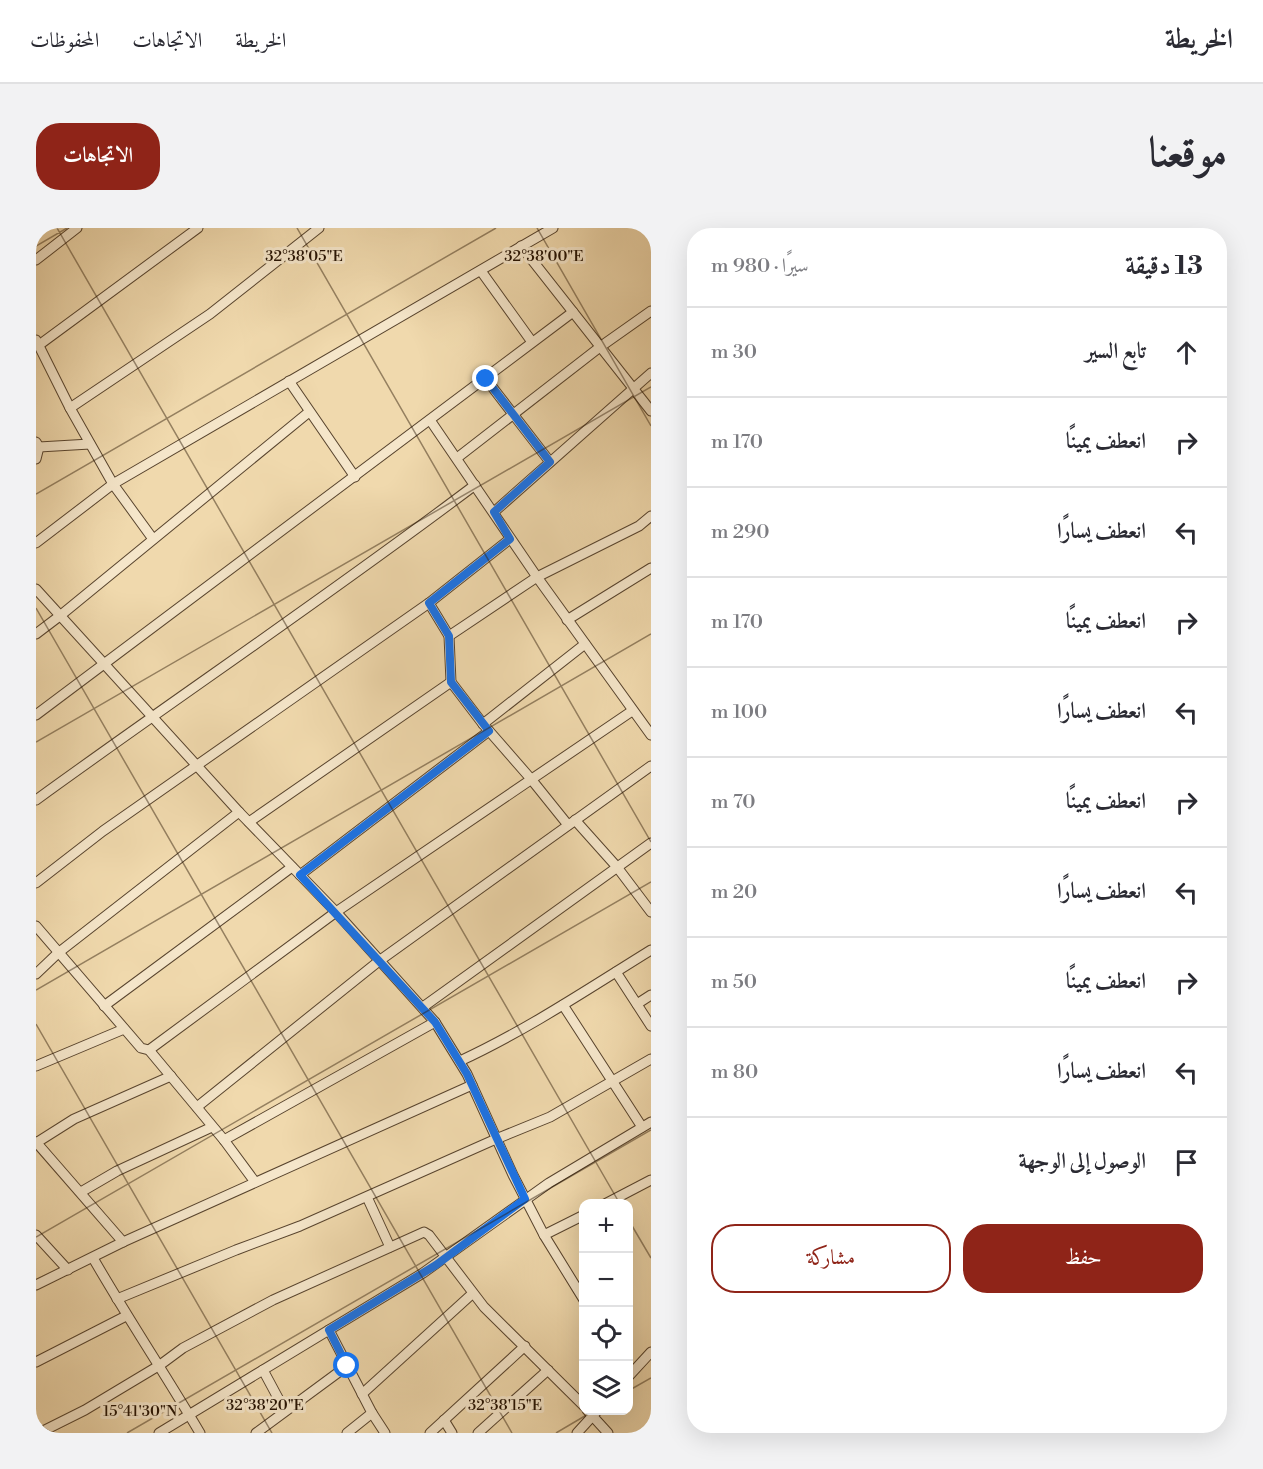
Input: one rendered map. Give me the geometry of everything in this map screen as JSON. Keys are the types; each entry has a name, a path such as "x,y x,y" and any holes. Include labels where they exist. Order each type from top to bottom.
{"street":[{"path":"36,260 77,228"},
{"path":"153,539 113,484 37,343 198,228"},
{"path":"70,408 210,314 319,228"},
{"path":"36,543 113,484 553,228"},
{"path":"521,246 651,411"},
{"path":"481,271 532,342"},
{"path":"457,458 600,347 651,311"},
{"path":"36,715 573,312"},
{"path":"494,512 651,374"},
{"path":"486,379 550,462"},
{"path":"289,381 355,477"},
{"path":"36,634 309,412"},
{"path":"430,420 537,578 651,735"},
{"path":"36,459 38,444 90,444"},
{"path":"36,800 408,536 475,485"},
{"path":"449,636 537,578 639,526 651,516"},
{"path":"36,883 196,764 429,603 510,539"},
{"path":"567,620 651,568"},
{"path":"36,589 239,812 336,912 435,1022 460,1061 544,1235 579,1292"},
{"path":"429,603 449,636 451,682 486,728 531,779 617,867 651,912"},
{"path":"300,875 486,728 585,644"},
{"path":"249,822 451,682"},
{"path":"149,1050 336,912 632,711"},
{"path":"197,1107 379,961 651,766"},
{"path":"36,974 58,953 239,812"},
{"path":"423,1007 651,843"},
{"path":"104,1006 292,867"},
{"path":"36,926 141,1048 149,1050 225,1140 255,1182"},
{"path":"460,1061 515,1035 651,950"},
{"path":"616,972 651,1026"},
{"path":"637,1004 651,995"},
{"path":"159,1433 446,1258 525,1199 647,1125 613,1082 563,1005"},
{"path":"225,1140 435,1022"},
{"path":"36,1066 124,1029"},
{"path":"117,1299 367,1197 550,1117 651,1059"},
{"path":"123,1242 36,1142 74,1119 171,1076"},
{"path":"36,1285 123,1242 472,1085"},
{"path":"81,1192 117,1171 212,1127"},
{"path":"613,1199 651,1180"},
{"path":"367,1197 390,1248"},
{"path":"544,1235 579,1218"},
{"path":"39,1433 85,1410 160,1365 183,1348 273,1300 424,1232 472,1294 579,1401"},
{"path":"36,1235 68,1270"},
{"path":"93,1258 126,1316 160,1365 200,1433"},
{"path":"362,1394 472,1294"},
{"path":"36,1362 126,1316"},
{"path":"329,1330 372,1413 385,1433"},
{"path":"430,1433 525,1346"},
{"path":"633,1371 651,1352"},
{"path":"256,1433 347,1366"},
{"path":"263,1370 285,1411"},
{"path":"478,1433 548,1370"},
{"path":"347,1433 372,1413"},
{"path":"577,1433 591,1415"},
{"path":"595,1415 608,1433"},
{"path":"444,1420 452,1433"}],"route":[{"path":"347,1366 329,1330 436,1265 525,1199 467,1074 435,1022 300,875 489,731 451,682 449,636 429,603 510,539 494,512 550,462 486,379"}]}
